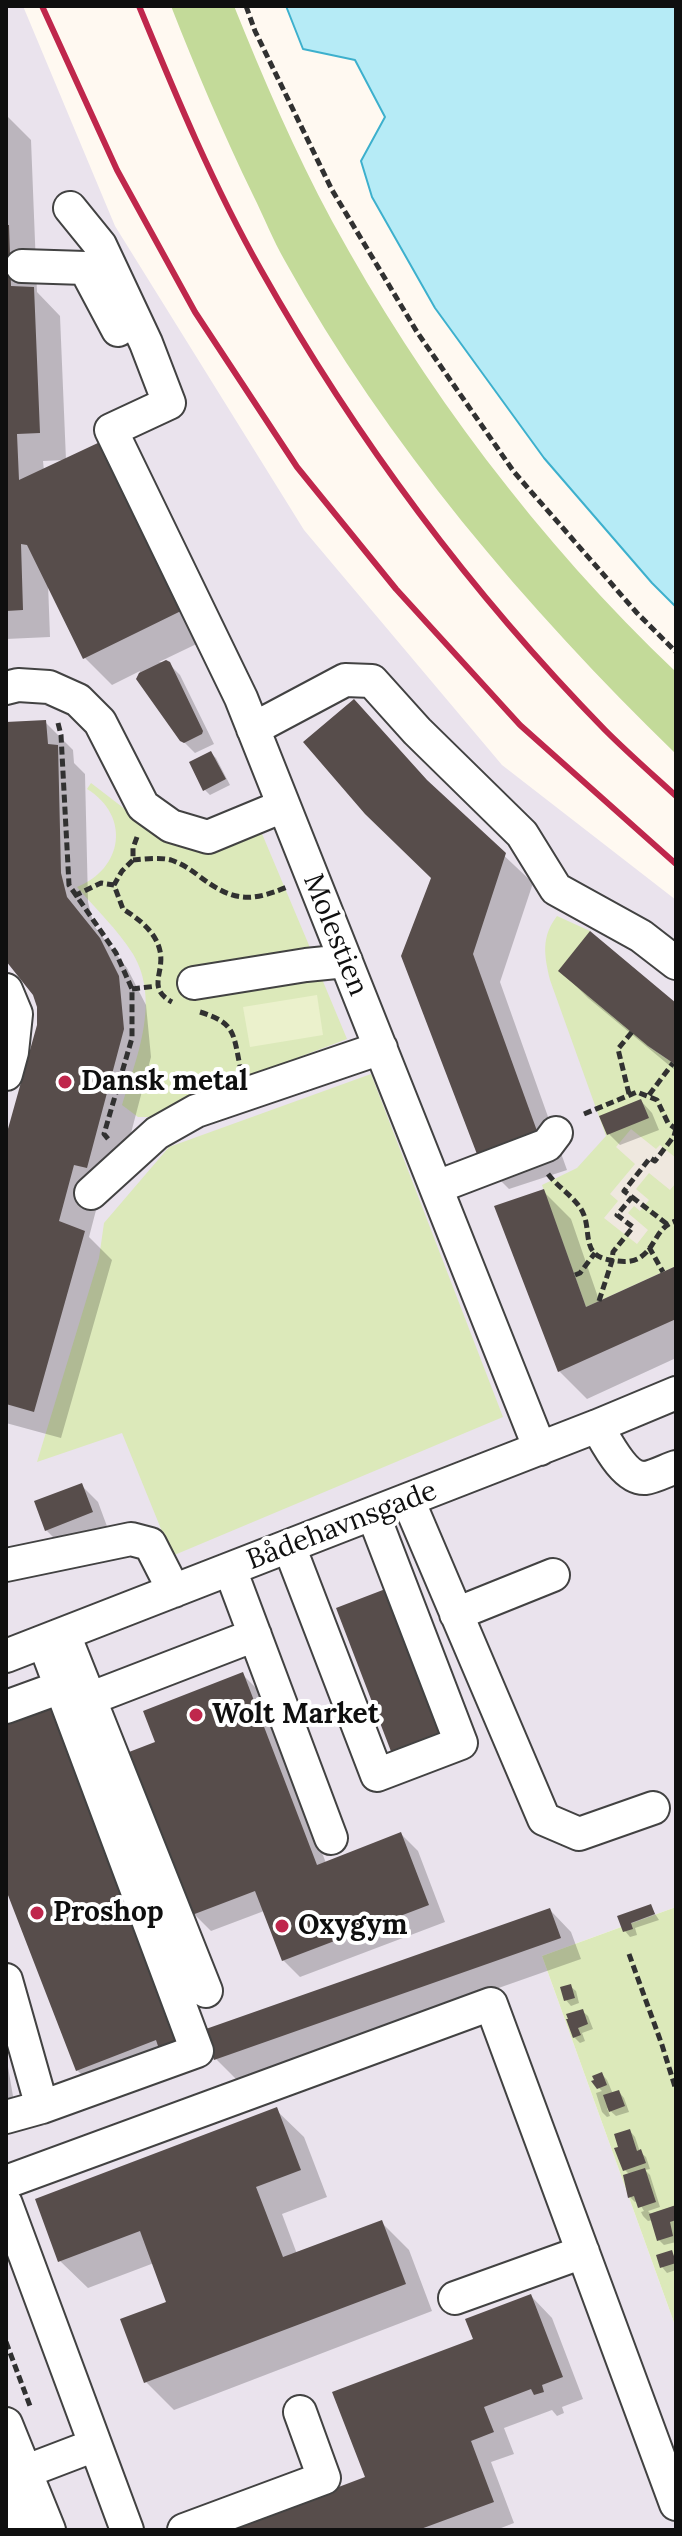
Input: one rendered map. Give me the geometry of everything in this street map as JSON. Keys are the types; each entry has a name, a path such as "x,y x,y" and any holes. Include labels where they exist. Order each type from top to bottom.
{"street":[{"path":"22,266 85,268 158,408 169,403 146,343 100,245 70,208"},
{"name":"Molestien","path":"158,408 111,430 241,698 540,1449"},
{"path":"253,729 345,680 372,681 417,731 522,834 556,889 641,936 676,963"},
{"path":"6,688 18,685 49,687 78,700 100,722 143,806 171,826 208,837 283,806"},
{"path":"187,999 306,965 346,961"},
{"path":"6,990 16,1014 6,1074"},
{"path":"91,1193 157,1133 196,1111 381,1048"},
{"path":"437,1187 547,1145 556,1133"},
{"name":"Bådehavnsgade","path":"8,1644 54,1638 676,1393"},
{"path":"597,1426 631,1474 643,1478 676,1467"},
{"path":"408,1500 544,1819 579,1834 653,1808"},
{"path":"289,1546 377,1775 461,1743 373,1514"},
{"path":"6,1565 131,1539 150,1544 174,1591"},
{"path":"230,1569 331,1838"},
{"path":"456,1614 553,1575"},
{"path":"6,1707 75,1693 255,1635"},
{"path":"6,2117 197,2051 54,1638"},
{"path":"75,1693 206,1991"},
{"path":"6,1980 42,2107"},
{"path":"6,2182 491,2004 676,2504"},
{"path":"6,2204 127,2530"},
{"path":"455,2298 583,2252"},
{"path":"184,2530 324,2478 300,2412"},
{"path":"6,2424 15,2476 49,2530"},
{"path":"15,2476 95,2445"},
{"path":"6,2500 22,2530"}],"path":[{"path":"246,6 255,31 332,190 417,332 514,472 637,613 676,652"},
{"path":"49,687 61,735 69,885 116,953 132,989 132,1038 104,1134 128,1159"},
{"path":"133,860 138,832 151,813"},
{"path":"114,885 133,860 168,859 187,867 236,898 252,899 312,877"},
{"path":"74,896 101,883 114,885"},
{"path":"114,885 123,909 138,918 151,932 160,949 157,986 162,997 187,999 227,1023 237,1045 239,1064 250,1093"},
{"path":"132,989 157,986"},
{"path":"629,1094 618,1049 632,1032"},
{"path":"649,1095 673,1063"},
{"path":"584,1114 637,1092 657,1100 668,1123 676,1129 674,1136 655,1161 650,1158 624,1191 667,1224"},
{"path":"547,1173 580,1207 586,1219 589,1247 612,1261 632,1261 643,1256 667,1224 675,1222"},
{"path":"599,1301 613,1252 633,1227 617,1215 632,1197"},
{"path":"649,1247 663,1272"},
{"path":"575,1275 595,1253"},
{"path":"629,1954 676,2090"}],"shaded area":[{"path":"6,6 23,6 115,226 304,530 502,765 676,900 676,1907 542,1956 676,2328 676,2530 41,2530 6,2452"},
{"path":"631,1129 656,1149 660,1145 676,1158 676,1183 670,1190 649,1173 636,1189 649,1200 640,1211 634,1206 628,1213 648,1230 637,1244 604,1218 618,1201 610,1194 635,1164 616,1147"}],"green space":[{"path":"171,6 234,6 318,195 404,343 486,460 531,516 577,570 676,672 676,754 513,582 462,521 368,395 276,245 220,125"},
{"path":"91,783 156,833 260,829 311,950 186,970 189,998 322,979 347,1039 183,1101 155,1117 138,1117 122,1105 143,1030 145,991 133,954 77,887 104,868 116,841 110,813 101,800 87,789"},
{"path":"557,916 590,931 648,1046 676,1065 676,1266 586,1307 542,1185 577,1168 606,1136 550,980 545,954 546,939"},
{"path":"317,995 323,1035 250,1047 243,1007"},
{"path":"371,1074 503,1417 172,1556 122,1433 37,1462 99,1258 104,1223 169,1147"},
{"path":"676,1907 676,2328 542,1956"}],"water":[{"path":"286,6 676,6 676,607 544,458 435,308 372,197 361,161 385,117 355,60 303,49"}],"building":[{"path":"6,225 9,225 11,286 34,287 40,433 17,434 19,480 100,442 183,610 83,659 27,545 21,544 23,610 6,611"},
{"path":"166,660 170,662 203,731 184,743 136,679 139,673"},
{"path":"354,699 427,780 506,853 473,954 541,1142 480,1162 401,956 431,878 365,814 303,742"},
{"name":"Dansk metal","path":"46,720 48,744 58,745 61,873 67,897 100,938 119,976 124,1029 87,1168 74,1165 59,1221 85,1231 34,1412 6,1404 6,1136 37,1025 37,1007 33,995 6,961 6,722"},
{"path":"211,751 226,779 203,791 189,762"},
{"path":"590,931 676,1003 676,1065 648,1046 558,971"},
{"path":"641,1099 649,1118 607,1135 599,1116"},
{"path":"544,1189 586,1307 676,1266 676,1319 558,1372 494,1206"},
{"path":"82,1483 93,1512 45,1531 34,1501"},
{"path":"388,1588 443,1735 392,1754 336,1608"},
{"path":"243,1672 317,1865 401,1832 429,1905 282,1961 255,1891 192,1915 129,1752 155,1742 143,1711"},
{"path":"60,1703 190,2040 160,2052 156,2040 76,2071 6,1890 6,1724"},
{"path":"651,1904 655,1914 631,1923 633,1929 623,1932 617,1916"},
{"path":"550,1908 561,1938 214,2060 203,2030"},
{"path":"571,1984 575,1998 564,2001 560,1987"},
{"path":"583,2009 588,2024 578,2028 581,2035 573,2038 566,2014"},
{"path":"602,2072 607,2085 597,2089 591,2081 594,2080 592,2076"},
{"path":"619,2090 625,2106 609,2112 603,2095"},
{"path":"277,2107 301,2170 256,2187 283,2257 382,2220 406,2284 144,2383 120,2319 166,2302 140,2231 58,2262 35,2199"},
{"path":"630,2129 637,2151 641,2149 646,2163 623,2171 614,2148 618,2147 614,2134"},
{"path":"645,2168 656,2202 638,2208 634,2196 628,2198 623,2175"},
{"path":"676,2205 676,2220 670,2222 673,2236 657,2241 649,2214"},
{"path":"672,2250 676,2263 660,2268 656,2255"},
{"path":"531,2294 563,2377 542,2385 544,2392 534,2395 531,2389 484,2407 494,2432 471,2441 494,2502 418,2530 225,2530 365,2477 332,2392 473,2339 465,2319"}],"railway":[{"path":"42,6 117,170 195,312 297,467 396,589 520,725 676,864"},
{"path":"139,6 196,140 243,238 297,332 376,453 508,624 605,730 676,796"}],"place":[{"name":"Dansk metal","path":"65,1082"},
{"name":"Wolt Market","path":"196,1715"},
{"name":"Proshop","path":"37,1913"},
{"name":"Oxygym","path":"282,1926"}]}
